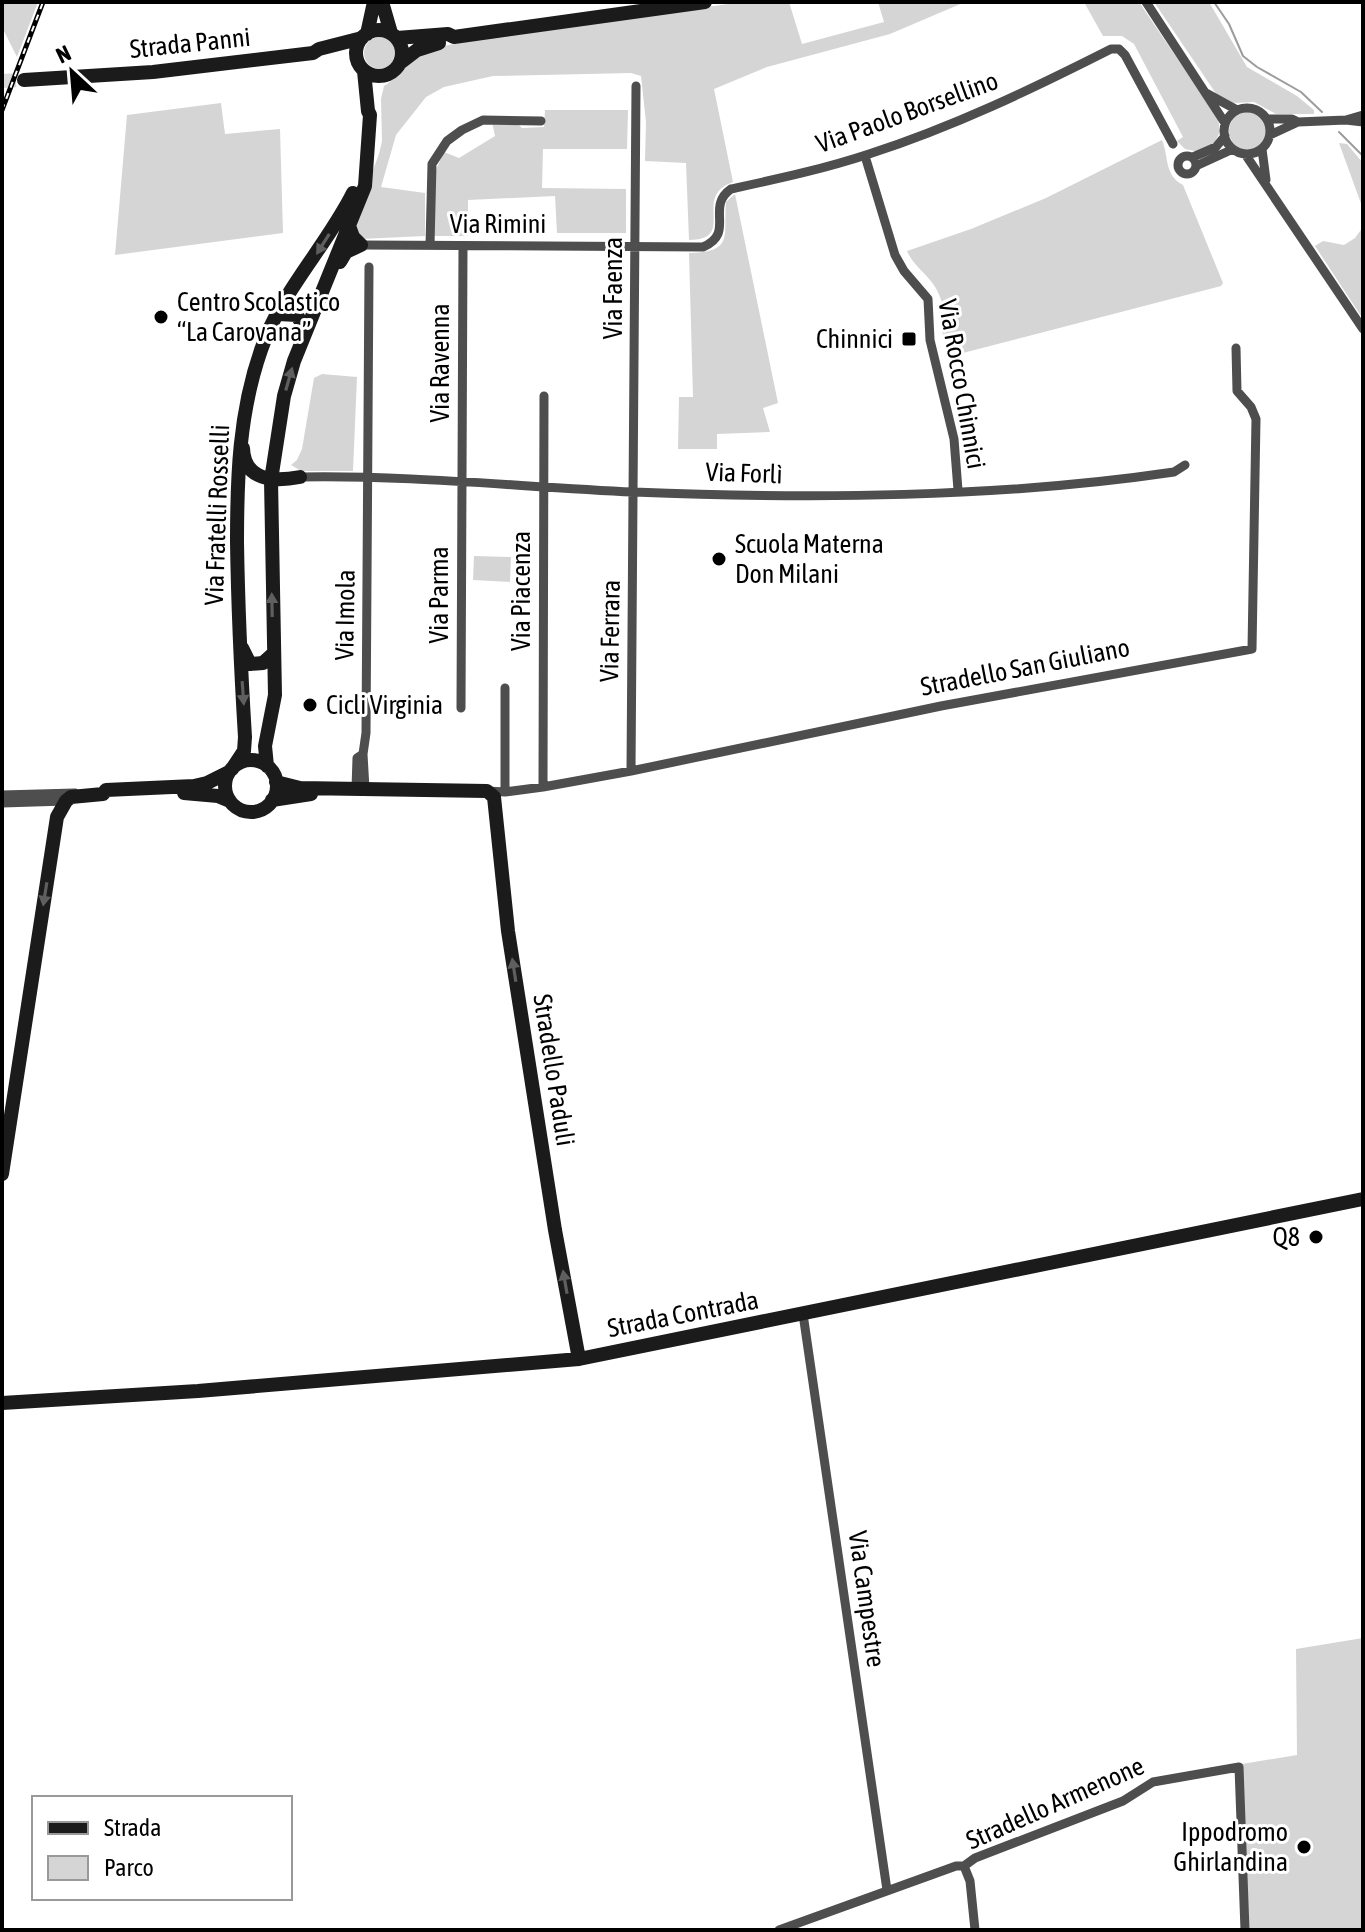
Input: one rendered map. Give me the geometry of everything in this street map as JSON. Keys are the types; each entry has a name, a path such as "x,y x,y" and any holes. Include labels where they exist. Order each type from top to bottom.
{"street":[{"path":"374,2 358,46 361,66 379,76 387,75 417,50 454,37 705,2"},
{"path":"382,2 402,50 400,63"},
{"path":"1146,2 1225,123 1225,136 1233,149 1245,154 1267,184 1363,329"},
{"path":"364,36 381,30 394,36 448,34 454,37"},
{"name":"Strada Panni","path":"24,80 153,72 313,53 364,36"},
{"name":"Via Paolo Borsellino","path":"635,247 703,247 714,241 720,231 719,203 728,191 865,156 999,105 1116,48 1125,55 1173,144"},
{"name":"Strada Panni","path":"313,53 318,56 340,55 361,66"},
{"name":"Via Fratelli Rosselli","path":"298,351 365,186 370,115 361,66"},
{"name":"Via Fratelli Rosselli","path":"370,115 387,75"},
{"name":"Via Faenza","path":"634,492 636,86"},
{"path":"1206,93 1237,110 1252,108 1261,112 1267,119 1270,135"},
{"path":"1225,123 1237,110"},
{"path":"1346,120 1363,115"},
{"path":"1267,119 1292,119 1298,122"},
{"path":"430,245 432,164 447,141 483,120 541,121"},
{"path":"1267,184 1262,149 1270,135 1298,122 1363,122"},
{"path":"1193,160 1216,147 1225,136"},
{"path":"1173,144 1193,160"},
{"path":"1173,144 1178,169 1184,174 1191,173 1193,160"},
{"path":"1178,162 1183,157 1193,160 1233,149"},
{"path":"1245,154 1262,149"},
{"name":"Via Rocco Chinnici","path":"865,156 895,255 904,271 928,299 930,340 954,439 958,490"},
{"name":"Via Fratelli Rosselli","path":"230,770 244,751 245,737 238,628 237,468 242,419 261,349 278,314 356,186 365,178"},
{"path":"320,300 325,299 346,252 361,245 353,237 349,226"},
{"name":"Via Rimini","path":"361,245 635,247"},
{"name":"Via Ravenna","path":"462,482 463,246"},
{"name":"Via Imola","path":"355,789 366,733 369,267"},
{"name":"Via Fratelli Rosselli","path":"267,766 265,746 275,695 271,480 284,396 303,326 300,318 292,313 278,314"},
{"name":"Stradello San Giuliano","path":"276,782 300,788 505,792 543,787 941,706 1252,649 1256,419 1251,407 1237,391 1236,348"},
{"name":"Via Piacenza","path":"543,787 544,396"},
{"path":"242,419 243,456 248,468 256,476 271,480 293,478"},
{"path":"274,455 282,470 293,478"},
{"name":"Via Forlì","path":"293,478 368,476 634,492 822,496 1064,484 1174,472 1185,465"},
{"path":"272,548 276,545 276,495 293,478"},
{"name":"Via Parma","path":"461,708 462,482"},
{"name":"Via Ferrara","path":"631,771 634,492"},
{"name":"Via Fratelli Rosselli","path":"238,628 243,654 250,664 263,663 273,654"},
{"path":"505,688 505,792"},
{"path":"251,760 267,766 276,782 272,800 266,807 253,812 240,809 218,796 165,793 24,803 2,799 194,786 207,783 251,760"},
{"path":"230,770 225,787 230,801"},
{"name":"Stradello San Giuliano","path":"272,800 355,789"},
{"path":"2,1174 57,817 71,797 103,794 106,790"},
{"name":"Stradello Paduli","path":"487,791 496,804 510,945 555,1230 579,1359"},
{"path":"42,802 57,817"},
{"name":"Strada Contrada","path":"2,1403 198,1391 579,1359 1363,1199"},
{"name":"Via Campestre","path":"803,1314 887,1890"},
{"name":"Stradello Armenone","path":"779,1930 956,1866 964,1866 975,1858 1123,1801 1153,1782 1239,1767 1245,1930"},
{"name":"Stradello Armenone","path":"964,1866 970,1881 975,1930"}],"green space":[{"path":"2,2 38,2 17,57 2,27"},
{"path":"742,2 789,2 802,44 884,22 878,2 965,2 890,34 767,67 714,89 733,182 715,197 711,233 703,238 689,240 686,163 645,161 646,122 641,76 631,73 493,76 444,87 426,97 396,135 381,187 425,193 425,236 360,239 353,224 382,141 381,99 384,86 400,75 410,61 429,49"},
{"path":"1084,2 1139,2 1218,119 1220,131 1215,143 1195,151 1185,149 1177,141 1183,137 1134,44 1122,36 1103,36"},
{"path":"1154,2 1209,2 1247,67 1297,96 1314,110 1314,114 1276,114 1254,102 1234,103 1217,95"},
{"path":"380,37 391,42 396,53 391,64 380,69 369,64 364,53 369,42"},
{"path":"221,103 225,134 280,129 283,233 115,255 127,115"},
{"path":"545,110 628,110 627,149 543,149 542,188 626,189 626,233 557,233 555,196 468,200 468,236 434,236 435,172 444,152 459,158 495,136 492,122 517,123 522,128 544,127"},
{"path":"1248,112 1261,118 1267,131 1261,144 1248,150 1235,144 1229,131 1235,118"},
{"path":"1162,140 1170,171 1183,185 1223,283 1221,286 959,354 954,352 953,345 944,341 943,308 937,290 907,251 1046,198"},
{"path":"1339,143 1347,144 1363,163 1363,209"},
{"path":"735,194 778,403 763,408 770,432 717,434 717,449 678,449 679,397 693,397 689,253 714,249 724,240 726,202"},
{"path":"1363,227 1363,319 1315,246 1323,241 1344,245 1355,238"},
{"path":"322,374 357,377 353,471 301,471 291,465 302,449 314,378"},
{"path":"474,556 511,557 510,582 473,580"},
{"name":"Ippodromo Ghirlandina","path":"1363,1638 1363,1930 1249,1930 1242,1764 1297,1755 1296,1649"}],"waterway":[{"path":"1214,2 1229,24 1243,56 1301,92 1322,112"},
{"path":"1339,132 1363,156"}],"tunnel":[{"path":"2,81 24,80"}],"railway":[{"path":"2,110 43,2"}],"place":[{"name":"Centro Scolastico “La Carovana”","path":"161,317"},
{"name":"Chinnici","path":"909,339"},
{"name":"Scuola Materna Don Milani","path":"719,559"},
{"name":"Cicli Virginia","path":"310,705"},
{"name":"Q8","path":"1316,1237"},
{"name":"Ippodromo Ghirlandina","path":"1304,1847"}]}
